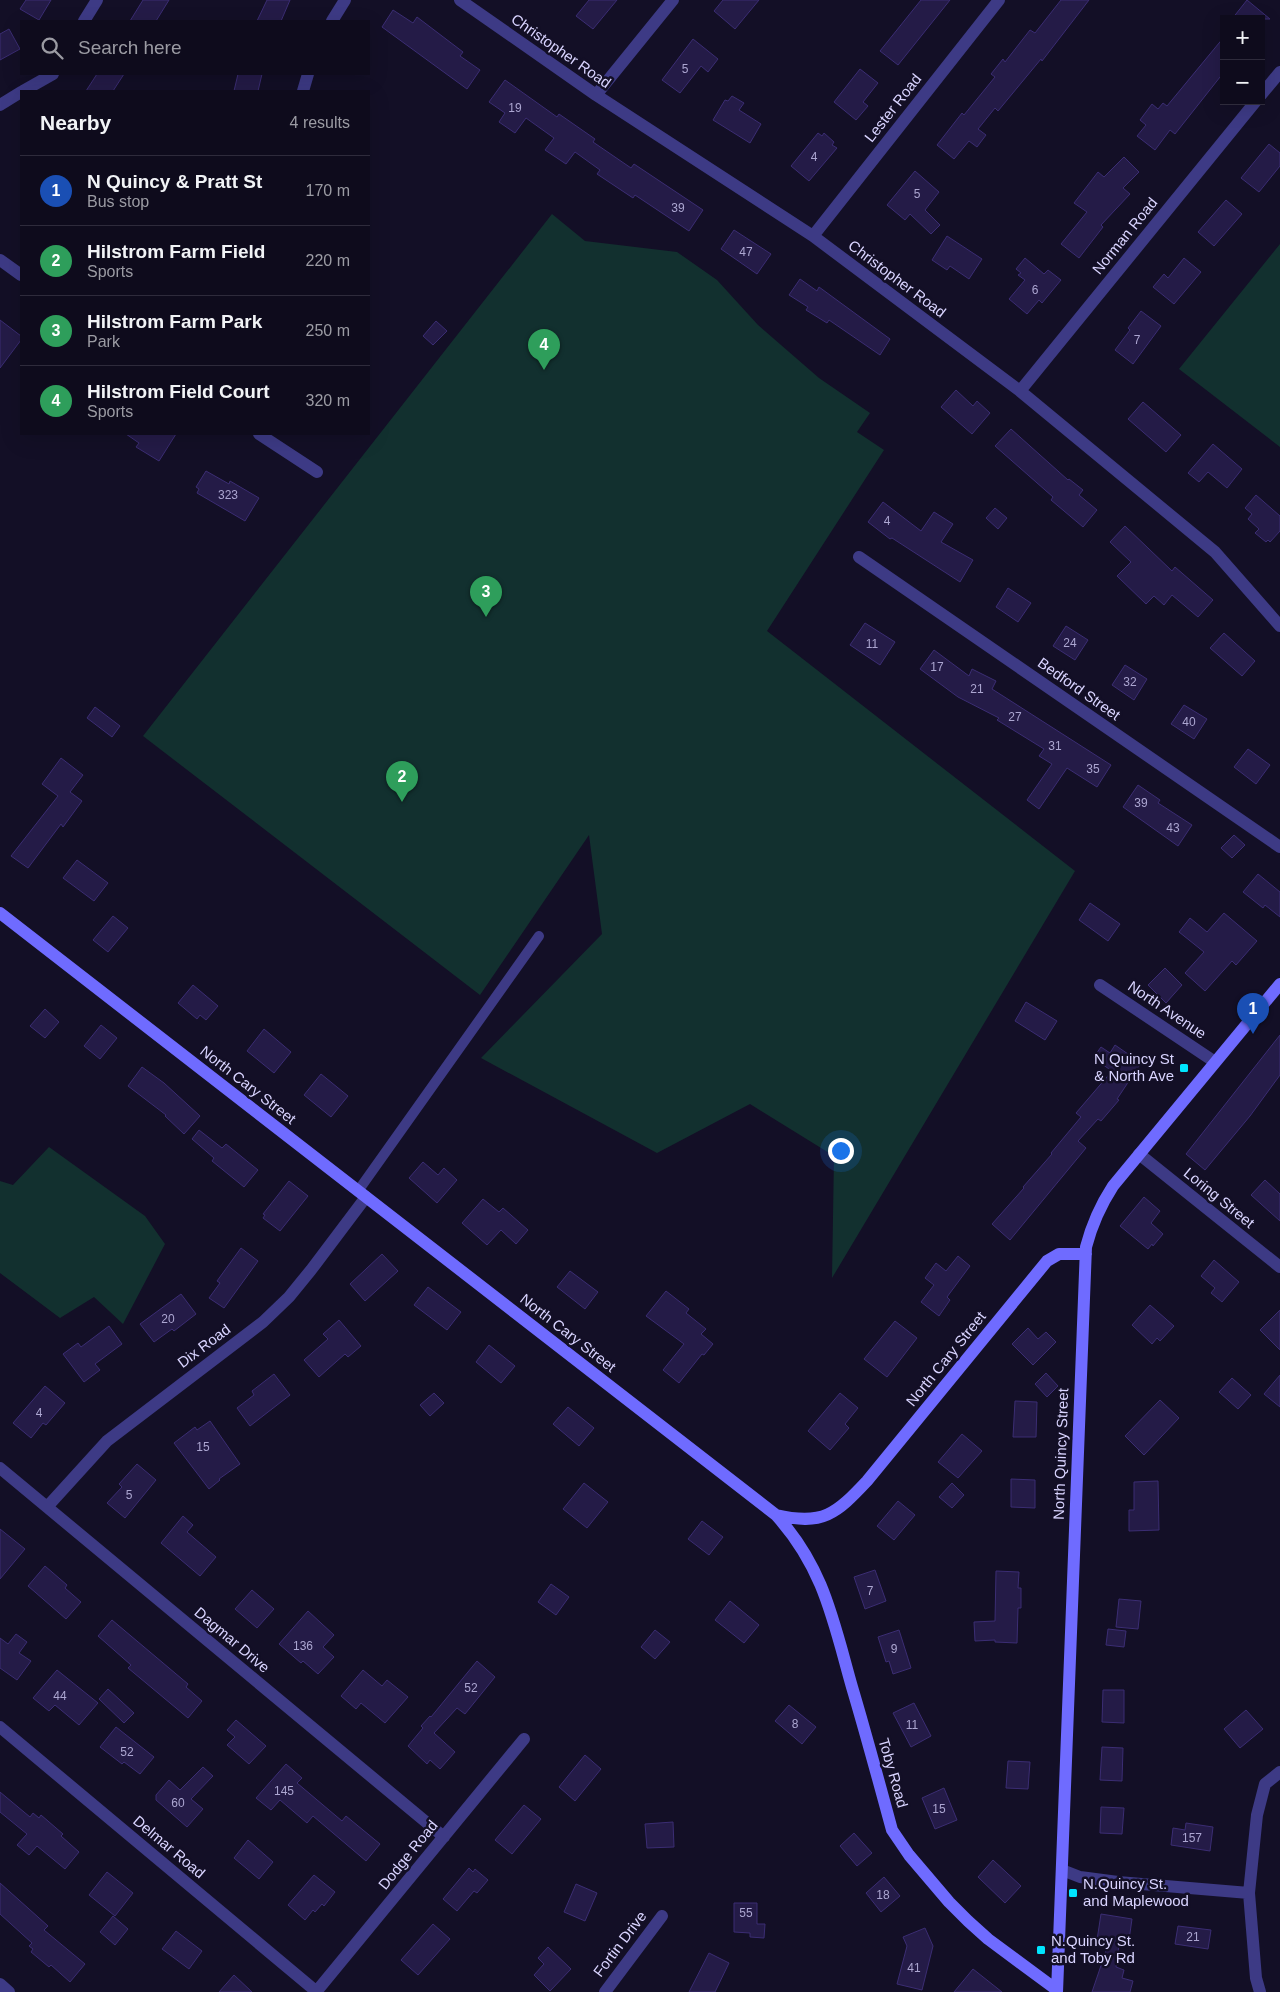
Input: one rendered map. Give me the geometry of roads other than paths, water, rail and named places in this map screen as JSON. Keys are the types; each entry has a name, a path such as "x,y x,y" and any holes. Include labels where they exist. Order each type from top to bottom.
{"main road":[{"name":"North Cary Street","path":"0,913 776,1514 795,1519 810,1520 826,1516 850,1498 867,1481 1047,1261 1059,1254 1086,1254"},
{"name":"North Quincy Street","path":"1057,1991 1086,1254 1092,1226 1100,1205 1112,1186 1280,984"},
{"name":"Toby Road","path":"776,1514 803,1548 824,1592 892,1830 948,1902 988,1939 1057,1991"}],"street":[{"path":"85,20 97,0"},
{"path":"333,20 345,0"},
{"name":"Christopher Road","path":"460,0 596,95 813,236 1020,391 1215,552 1280,626"},
{"path":"596,95 673,0"},
{"name":"Lester Road","path":"813,236 999,0"},
{"path":"1265,90 1280,72"},
{"path":"25,90 51,75"},
{"path":"303,90 308,75"},
{"path":"0,105 20,93"},
{"name":"Norman Road","path":"1020,391 1253,105"},
{"path":"0,260 20,273"},
{"path":"261,435 317,472"},
{"name":"Bedford Street","path":"859,557 1280,847"},
{"name":"North Avenue","path":"1100,985 1215,1062"},
{"name":"Loring Street","path":"1139,1154 1280,1267"},
{"name":"Dix Road","path":"46,1507 107,1441 141,1413 229,1349 263,1322 289,1297 311,1270 362,1194"},
{"name":"Dagmar Drive","path":"0,1468 444,1837"},
{"name":"Delmar Road","path":"0,1728 317,1992"},
{"name":"Dodge Road","path":"317,1992 524,1739"},
{"path":"1260,1992 1256,1978 1249,1893 1257,1815 1265,1784 1280,1772"},
{"path":"1062,1870 1080,1877 1152,1886 1249,1893"},
{"name":"Fortin Drive","path":"605,1992 662,1916"},
{"path":"0,1984 9,1992"}],"lane":[{"path":"362,1194 539,936"}],"place":[{"name":"Hilstrom Field Court","path":"544,370"},
{"name":"Hilstrom Farm Park","path":"486,617"},
{"name":"Hilstrom Farm Field","path":"402,802"},
{"name":"N Quincy & Pratt St","path":"1253,1034"},
{"name":"N Quincy St & North Ave","path":"1184,1068"},
{"name":"N.Quincy St. and Maplewood","path":"1073,1893"},
{"name":"N.Quincy St. and Toby Rd","path":"1041,1950"}]}
